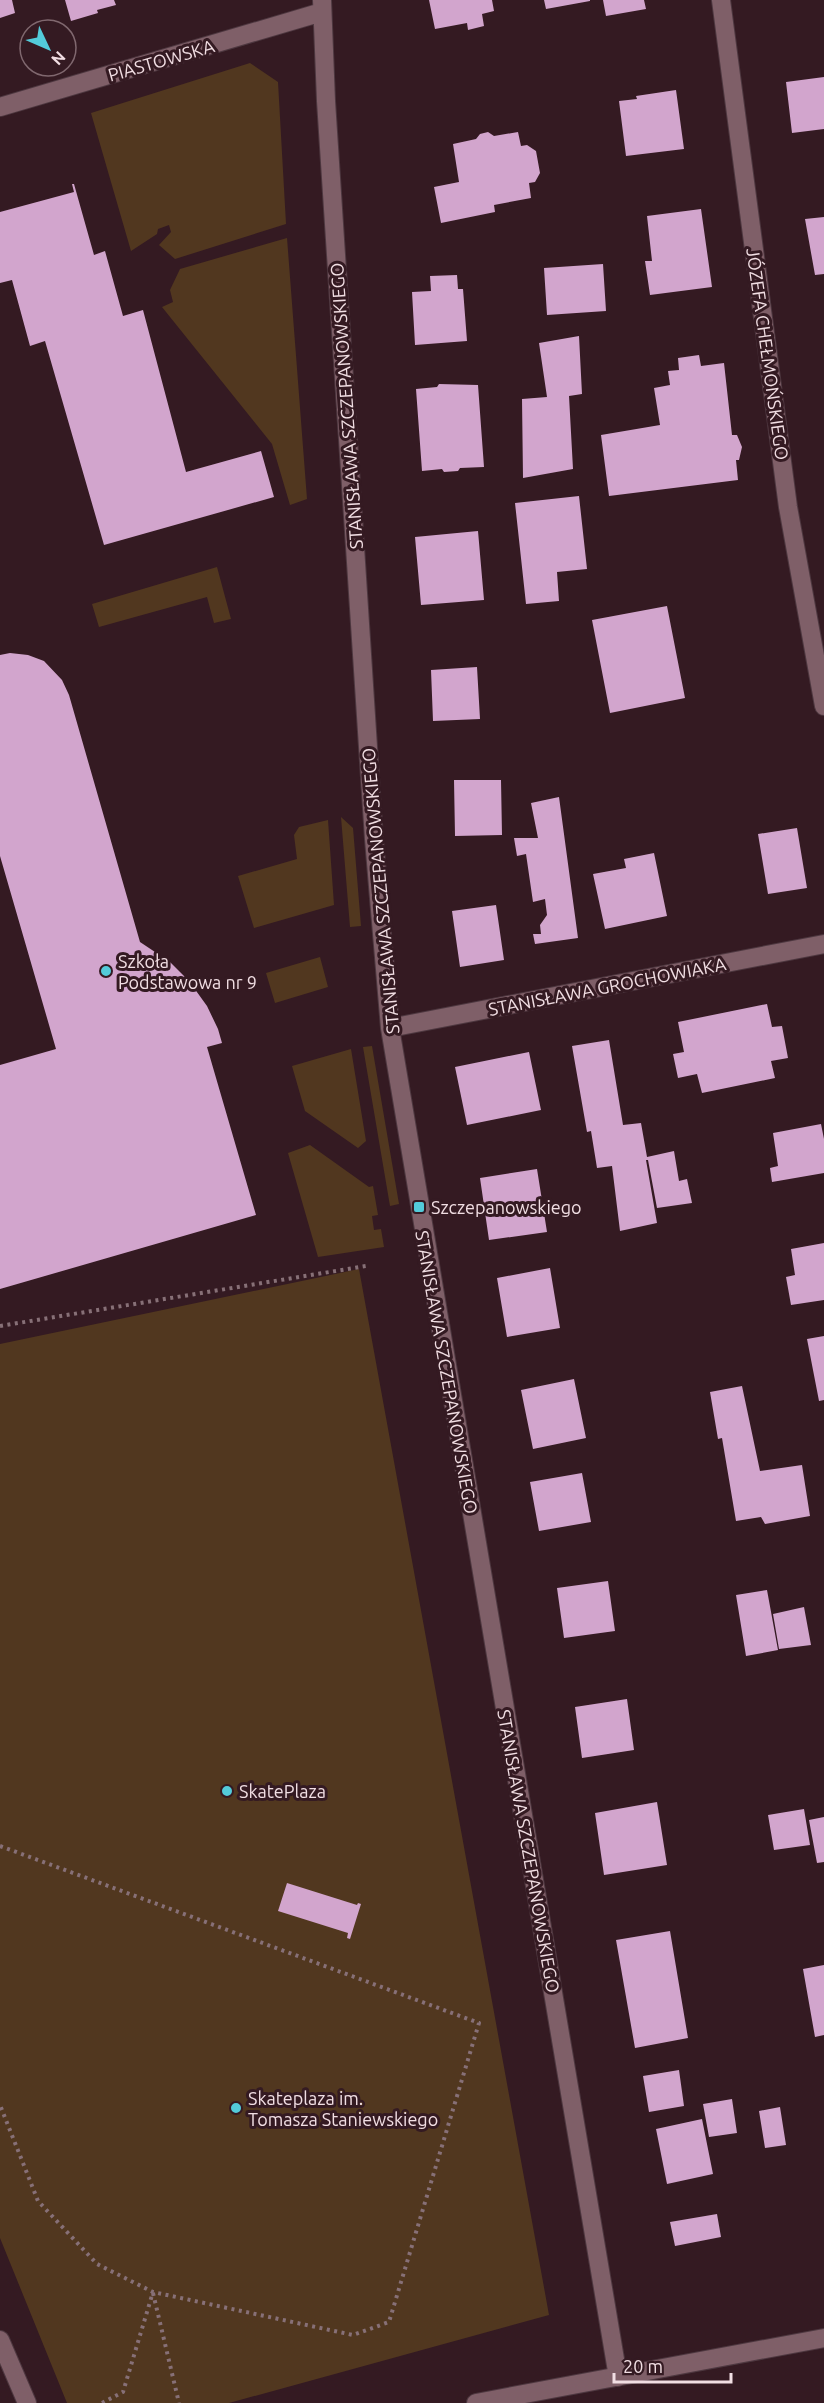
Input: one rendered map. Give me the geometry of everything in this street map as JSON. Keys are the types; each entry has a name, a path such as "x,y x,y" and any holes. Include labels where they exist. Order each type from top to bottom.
{"street":[{"name":"JÓZEFA CHEŁMOŃSKIEGO","path":"721,0 788,507 824,706"},
{"name":"PIASTOWSKA","path":"0,107 322,6"},
{"name":"STANISŁAWA SZCZEPANOWSKIEGO","path":"322,6 372,804 390,1028 618,2377"},
{"name":"STANISŁAWA GROCHOWIAKA","path":"390,1028 824,944"},
{"path":"476,2403 824,2338"},
{"path":"0,2340 27,2403"}],"path":[{"path":"0,1326 366,1266"},
{"path":"0,1846 479,2023 389,2322 353,2335 153,2292 97,2264 38,2201 0,2105"},
{"path":"102,2403 123,2392 153,2292"},
{"path":"153,2292 179,2403"}],"shaded area":[{"path":"250,63 278,82 286,224 175,259 159,245 171,232 169,225 158,229 157,234 131,251 91,113"},
{"path":"287,238 307,499 290,505 272,444 162,307 173,302 170,290 180,269"},
{"path":"217,567 231,619 214,623 207,597 99,627 92,604"},
{"path":"341,817 353,828 361,926 350,927"},
{"path":"328,820 334,905 254,928 238,876 297,859 294,835 299,827"},
{"path":"320,957 328,987 275,1003 266,973"},
{"path":"372,1046 399,1204 390,1206 363,1047"},
{"path":"351,1049 366,1141 358,1148 305,1111 292,1066"},
{"path":"310,1145 369,1187 373,1186 378,1215 372,1216 374,1230 381,1229 384,1247 318,1257 288,1153"},
{"name":"SkatePlaza","path":"359,1269 549,2315 229,2403 67,2403 0,2238 0,1344"}],"building":[{"path":"0,0 12,0 15,13 0,18"},
{"path":"65,0 114,0 116,5 97,10 98,13 78,19 70,18"},
{"path":"429,0 492,0 494,11 482,14 484,26 468,30 467,23 435,29"},
{"path":"544,0 590,0 590,1 546,9"},
{"path":"603,0 644,0 646,9 606,16"},
{"path":"824,77 824,129 792,133 786,82"},
{"path":"676,90 684,149 626,156 619,101"},
{"path":"488,132 494,136 518,132 521,146 527,145 536,151 540,173 535,182 529,183 531,198 494,205 495,212 441,223 434,187 459,182 453,144 476,139 480,134"},
{"path":"72,184 74,184 94,255 105,251 123,316 143,310 186,472 261,451 274,497 104,545 45,341 30,346 12,280 0,283 0,212 74,192"},
{"path":"701,209 712,287 650,295 645,261 652,261 647,216"},
{"path":"824,217 824,274 815,275 805,219"},
{"path":"603,264 606,311 547,315 544,268"},
{"path":"457,275 458,289 463,289 467,341 415,345 412,292 431,291 430,276"},
{"path":"579,336 582,394 569,396 573,469 523,478 522,399 547,397 539,343"},
{"path":"699,355 701,366 724,363 732,435 737,435 742,447 739,460 736,460 738,480 609,496 601,435 660,425 654,388 670,385 668,371 679,370 678,358"},
{"path":"439,384 478,385 484,467 460,468 458,471 444,472 442,469 422,471 416,389 437,387"},
{"path":"579,496 587,569 557,572 559,601 526,604 515,503"},
{"path":"478,531 484,600 421,605 415,537"},
{"path":"667,606 685,698 610,713 592,620"},
{"name":"Szkoła Podstawowa nr 9","path":"10,653 28,655 44,661 62,680 69,695 140,942 170,962 189,981 207,1006 218,1029 222,1043 207,1047 256,1215 0,1289 0,1065 56,1049 0,856 0,655"},
{"path":"477,667 480,719 433,721 431,670"},
{"path":"454,780 501,780 502,835 455,836"},
{"path":"559,797 578,938 535,944 533,934 541,934 540,925 547,915 545,899 533,902 526,854 517,856 514,838 538,838 531,803"},
{"path":"797,828 807,888 768,894 758,834"},
{"path":"654,853 667,916 605,929 593,874 626,868 624,859"},
{"path":"496,905 504,960 460,967 452,911"},
{"path":"767,1004 772,1027 782,1026 788,1058 771,1061 775,1078 702,1093 697,1074 678,1078 673,1054 684,1052 678,1022"},
{"path":"609,1040 623,1125 641,1123 647,1157 674,1151 679,1181 687,1179 692,1203 657,1208 648,1160 646,1160 657,1223 620,1231 612,1166 597,1168 591,1131 587,1132 572,1046"},
{"path":"529,1052 541,1110 467,1125 455,1067"},
{"path":"821,1124 824,1139 824,1173 772,1182 770,1168 778,1166 773,1133"},
{"path":"537,1169 547,1232 489,1240 480,1178"},
{"path":"824,1243 824,1300 791,1305 786,1277 795,1275 791,1249"},
{"path":"550,1268 560,1328 507,1337 497,1278"},
{"path":"824,1336 824,1400 819,1401 807,1339"},
{"path":"574,1379 586,1438 533,1449 521,1390"},
{"path":"742,1386 760,1471 802,1465 810,1516 765,1524 761,1517 736,1521 722,1438 718,1439 710,1392"},
{"path":"582,1473 591,1522 539,1531 530,1482"},
{"path":"608,1581 615,1631 564,1638 557,1588"},
{"path":"767,1590 778,1650 746,1656 736,1595"},
{"path":"804,1607 811,1645 779,1649 773,1614"},
{"path":"627,1699 634,1750 582,1758 575,1707"},
{"path":"657,1802 667,1865 604,1875 595,1813"},
{"path":"804,1809 810,1845 774,1850 768,1815"},
{"path":"824,1817 824,1862 817,1863 809,1820"},
{"path":"287,1883 357,1905 361,1904 350,1939 347,1938 348,1933 278,1911"},
{"path":"670,1931 688,2038 635,2048 616,1940"},
{"path":"824,1965 824,2035 815,2037 803,1969"},
{"path":"679,2070 684,2106 649,2112 643,2076"},
{"path":"732,2099 737,2133 709,2137 703,2104"},
{"path":"780,2107 786,2145 765,2148 759,2111"},
{"path":"702,2119 713,2174 667,2184 656,2129"},
{"path":"717,2214 721,2237 675,2246 670,2222"}],"place":[{"name":"Szkoła Podstawowa nr 9","path":"106,971"},
{"name":"Szczepanowskiego","path":"419,1207"},
{"name":"SkatePlaza","path":"227,1791"},
{"name":"Skateplaza im. Tomasza Staniewskiego","path":"236,2108"}]}
